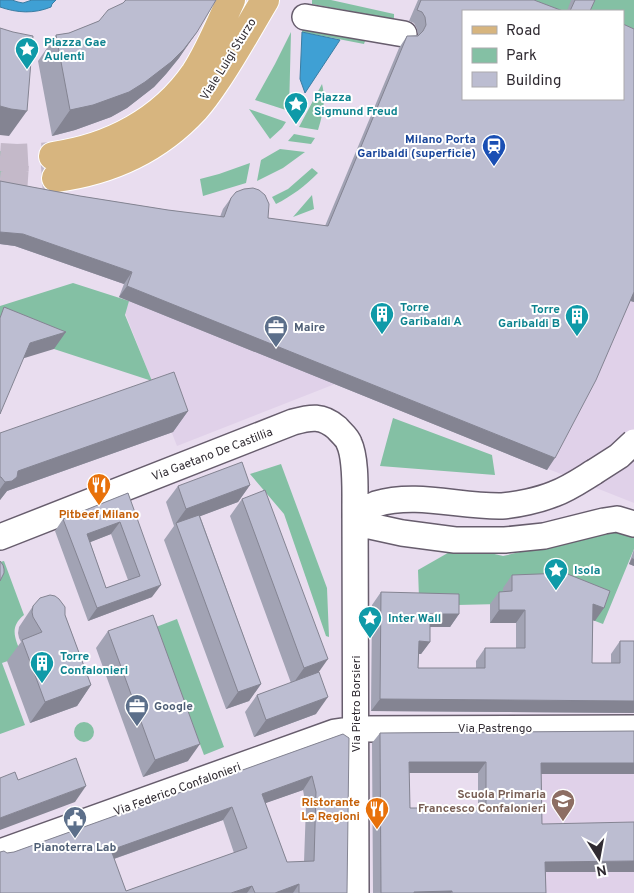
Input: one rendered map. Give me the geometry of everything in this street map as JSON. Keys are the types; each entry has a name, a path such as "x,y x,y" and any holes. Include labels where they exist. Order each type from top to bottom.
{"main road":[{"name":"Viale Luigi Sturzo","path":"231,0 208,50 195,73 180,92 143,124 110,142 85,150 54,167 96,170 140,152 168,134 191,113 208,93 265,0"}],"street":[{"path":"305,17 404,34"},
{"name":"Via Gaetano De Castillia","path":"0,537 294,422 315,418 323,419 332,424 343,434 349,443 353,457 356,516"},
{"path":"634,442 620,456 575,484 553,495 503,506 428,500 402,500 375,505 356,516 370,526 402,533 455,540 505,540 544,536 618,519 634,524"},
{"name":"Via Pietro Borsieri","path":"356,516 356,893"},
{"name":"Via Pastrengo","path":"356,729 634,728"},
{"name":"Via Federico Confalonieri","path":"0,852 335,732 356,729"}],"shaded area":[{"path":"634,107 634,503 488,445"},
{"name":"Maire","path":"0,194 219,219 223,209 228,204 335,384 177,446 119,297 124,284 15,246 0,244"},
{"name":"Scuola Primaria Francesco Confalonieri","path":"493,742 634,742 634,893 493,893"}],"green space":[{"path":"312,0 331,0 394,14 394,19 312,4"},
{"path":"533,0 571,0 571,2 634,0 634,42 624,38 624,10 553,10"},
{"path":"304,25 366,38 364,44 302,32"},
{"path":"291,32 289,111 255,100"},
{"path":"322,84 324,96 318,130 299,127"},
{"path":"249,109 286,122 270,139"},
{"path":"294,134 315,138 311,144 288,141"},
{"path":"280,149 305,152 283,168 257,181 261,160"},
{"path":"0,151 13,153 11,165 14,166 0,194"},
{"path":"250,163 246,183 203,196 200,179"},
{"path":"312,168 318,173 298,190 276,204 272,197 288,189"},
{"path":"312,195 314,209 293,217"},
{"path":"73,283 129,301 125,315 152,381 54,349 0,327 0,306"},
{"path":"393,418 492,455 495,475 380,466"},
{"path":"281,464 327,588 329,637 326,636 284,514 250,474"},
{"path":"628,527 634,529 634,549 603,624 548,603 457,605 419,598 418,570 460,546 503,556"},
{"path":"4,561 24,615 19,620 15,629 16,639 22,656 2,663 25,725 0,734 0,562"},
{"path":"177,619 224,747 204,755 156,627"},
{"path":"80,722 88,722 94,728 94,736 88,742 80,742 74,736 74,728"}],"water":[{"path":"0,0 12,0 23,3 32,0 56,0 51,7 26,12 0,7"},
{"path":"302,32 340,40 305,93 300,79"}],"building":[{"path":"126,0 216,0 197,32 184,49 171,62 145,82 129,92 93,105 70,110 56,35 69,33 99,21 108,10"},
{"path":"421,0 534,0 560,10 462,10 462,100 624,100 624,24 634,29 634,292 596,380 555,458 127,286 132,272 23,234 0,232 0,181 80,196 224,217 231,198 236,192 253,188 265,195 269,204 268,218 328,226 407,36 418,36 426,25 422,12 417,10"},
{"path":"575,0 595,0 590,10 570,10"},
{"path":"0,28 33,36 27,111 0,106"},
{"path":"4,307 66,332 30,343 0,414 0,318"},
{"path":"174,372 188,411 18,471 17,477 12,481 5,482 0,477 0,433"},
{"path":"242,462 250,485 186,509 178,486"},
{"path":"265,490 328,659 304,668 242,499"},
{"path":"128,493 161,585 97,608 63,519","holes":["120,522 140,576 106,588 87,534"]},
{"path":"199,515 261,684 238,692 176,523"},
{"path":"0,561 3,565 4,573 0,581"},
{"path":"565,573 610,591 604,608 593,604 592,663 620,663 620,641 634,641 634,701 380,699 381,592 459,594 459,614 430,614 430,642 419,641 418,668 485,668 485,648 525,648 525,610 499,610 499,592 512,591 512,575"},
{"path":"50,595 59,599 65,607 65,615 91,685 45,702 22,640 42,632 33,617 33,606 40,598"},
{"path":"153,615 200,744 155,760 108,631"},
{"path":"319,672 328,697 266,720 257,695"},
{"path":"634,731 634,763 541,763 542,824 634,822 634,861 545,862 546,893 452,893 452,891 381,893 380,733","holes":["409,762 486,762 486,808 410,808"]},
{"path":"343,734 349,738 347,893 299,893 299,884 275,893 255,893 252,886 231,893 0,893 0,852 14,852","holes":["312,776 316,792 314,861 287,862 262,794","232,807 247,848 126,891 111,850"]},
{"path":"76,758 86,786 0,818 0,778 15,772 18,780"}],"tunnel":[{"path":"0,157 53,156"},
{"path":"0,178 29,180 56,178"}],"place":[{"name":"Piazza Gae Aulenti","path":"27,70"},
{"name":"Piazza Sigmund Freud","path":"296,125"},
{"name":"Milano Porta Garibaldi (superficie)","path":"494,167"},
{"name":"Torre Garibaldi A","path":"382,335"},
{"name":"Torre Garibaldi B","path":"577,337"},
{"name":"Maire","path":"276,348"},
{"name":"Pitbeef Milano","path":"99,506"},
{"name":"Isola","path":"556,591"},
{"name":"Inter Wall","path":"370,639"},
{"name":"Torre Confalonieri","path":"42,684"},
{"name":"Google","path":"137,727"},
{"name":"Scuola Primaria Francesco Confalonieri","path":"563,822"},
{"name":"Ristorante Le Regioni","path":"377,830"},
{"name":"Pianoterra Lab","path":"75,839"}]}
